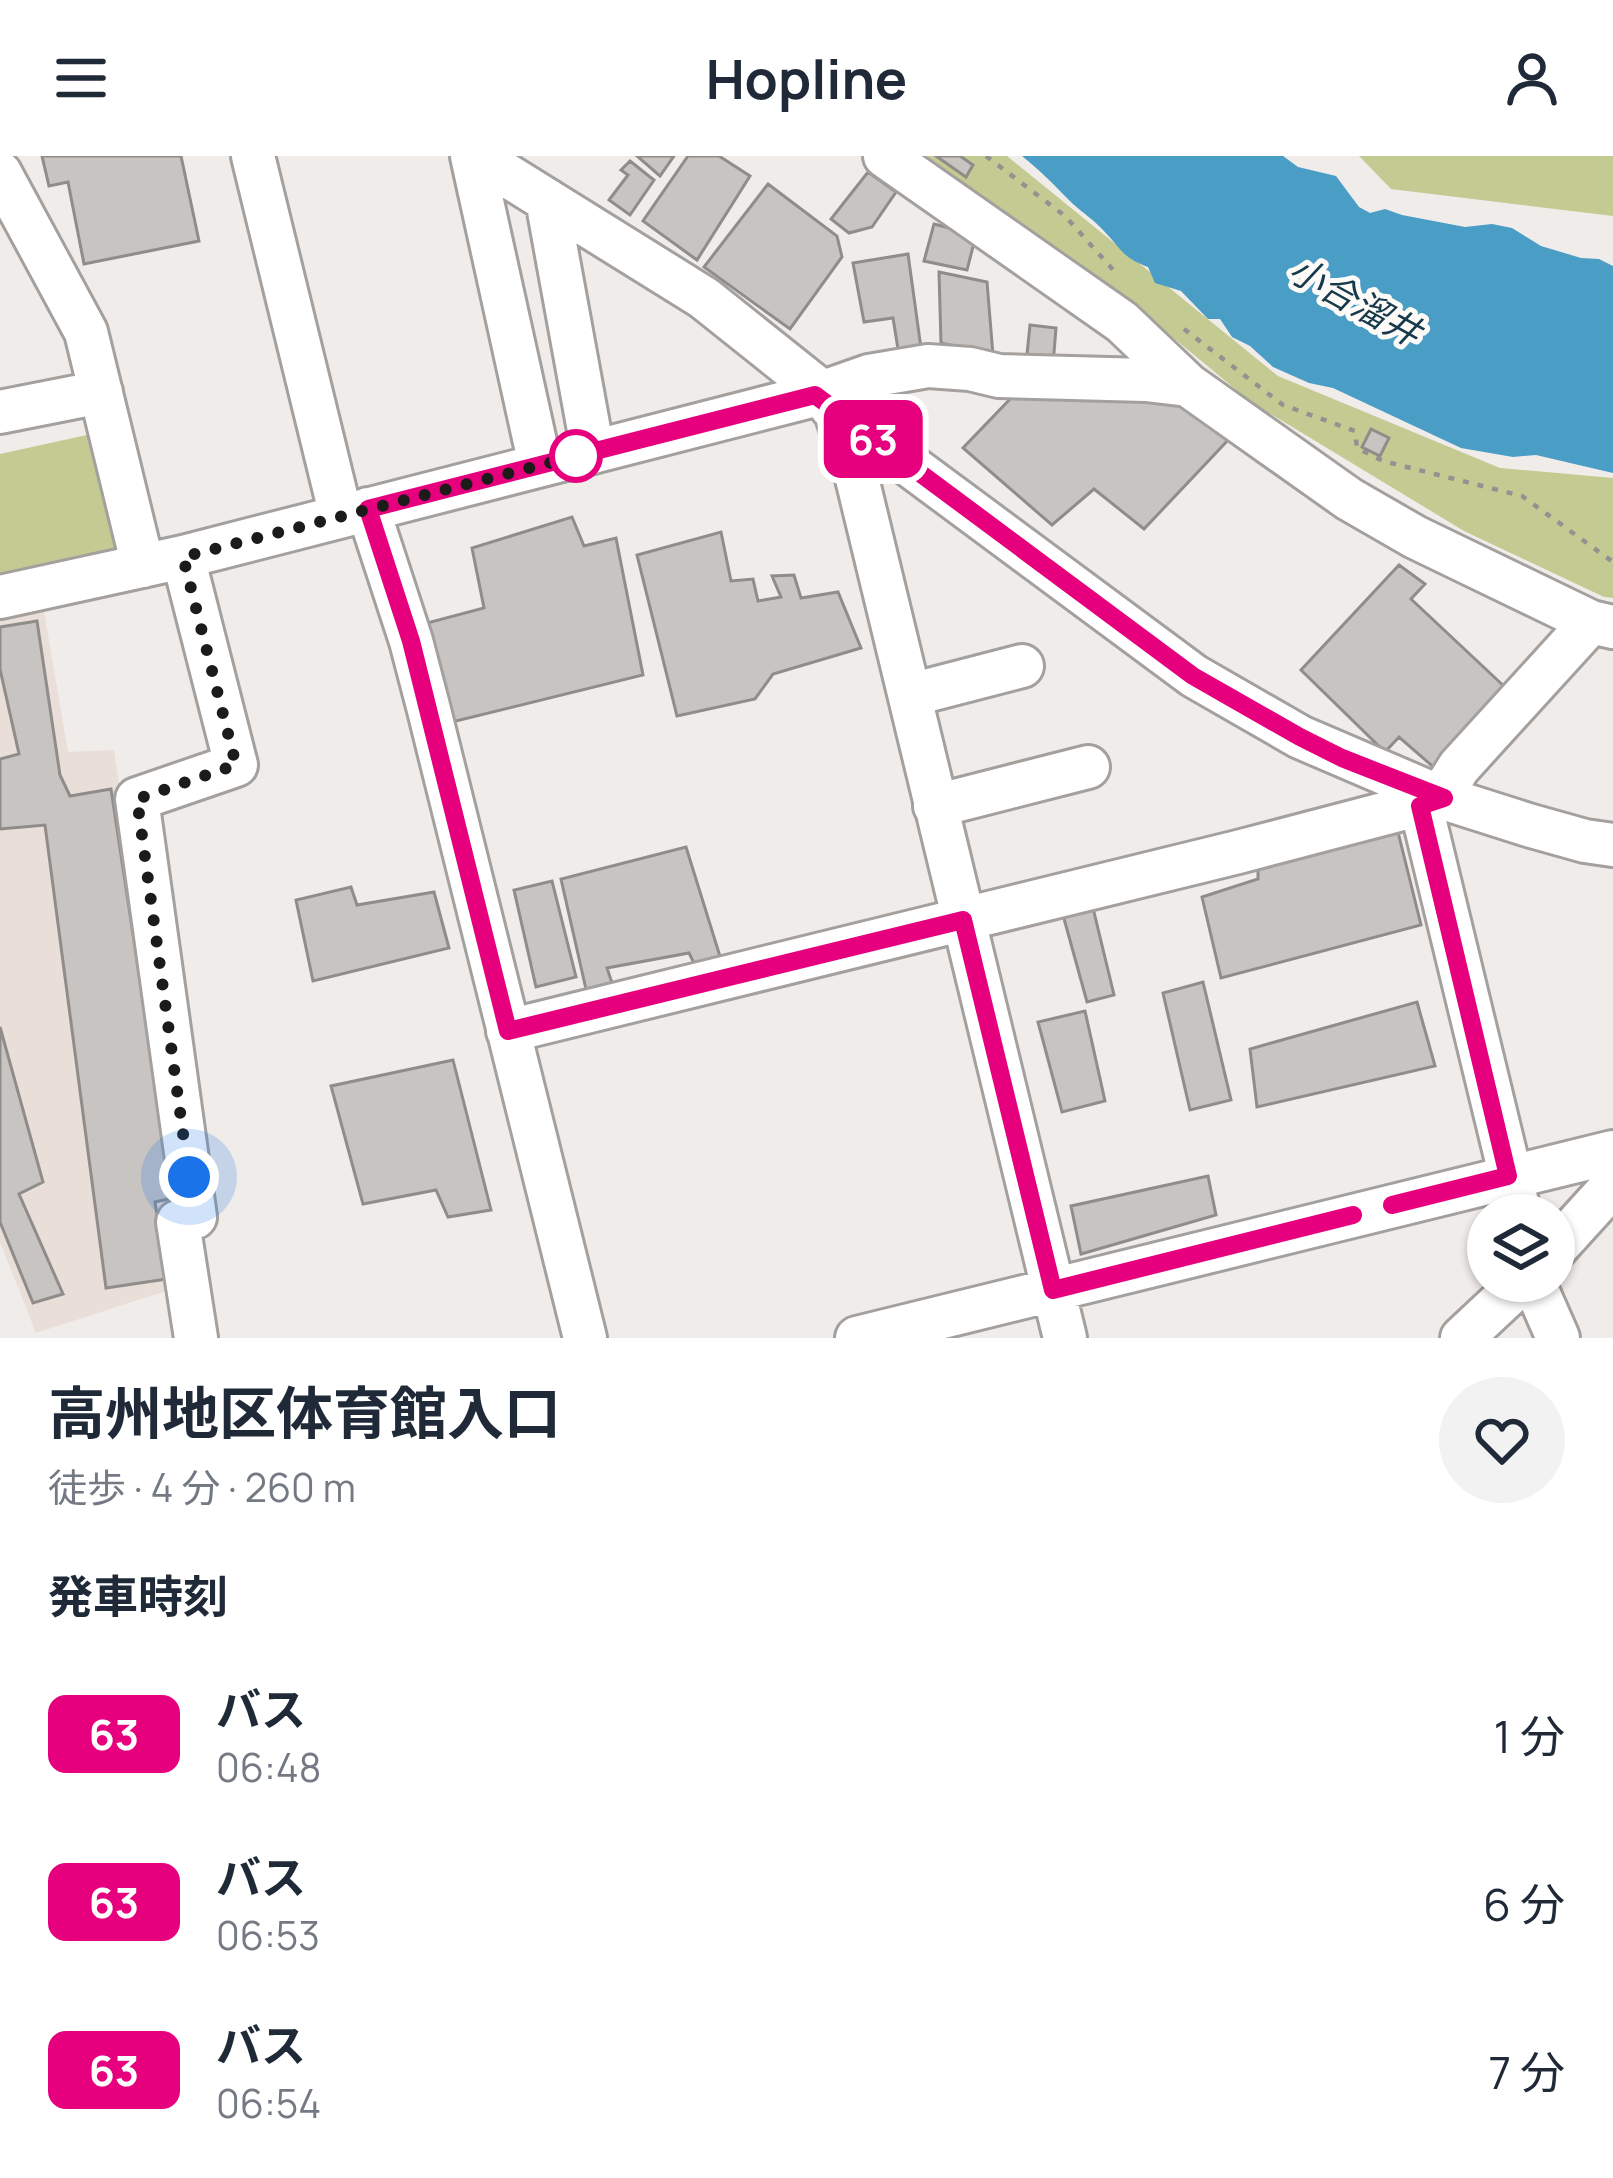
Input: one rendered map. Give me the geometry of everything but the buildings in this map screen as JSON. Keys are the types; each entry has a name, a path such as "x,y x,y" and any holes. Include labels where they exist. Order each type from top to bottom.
{"street":[{"path":"253,156 355,513 423,687 585,1338"},
{"path":"474,156 540,465"},
{"path":"474,156 704,298 1193,676 1300,737 1435,800 1608,852"},
{"path":"508,1031 1435,800 1459,767 1602,624 1415,537 1349,499 1188,385 1122,322 885,156"},
{"path":"0,173 86,332 101,392 236,765 137,799 195,1216 178,1222 196,1338"},
{"path":"547,200 593,452"},
{"path":"0,597 163,562 830,395 902,369 928,366 999,376 1188,385"},
{"path":"0,412 101,392"},
{"path":"830,395 1174,632 1268,691"},
{"path":"830,395 855,470 1065,1338"},
{"path":"910,695 1022,666"},
{"path":"935,806 1088,767"},
{"path":"1435,800 1514,1194"},
{"path":"1518,1194 1613,1151"},
{"path":"1575,1227 1613,1185"},
{"path":"857,1338 1053,1290 1467,1206"},
{"path":"1462,1338 1501,1302"},
{"path":"1542,1302 1558,1338"}],"path":[{"path":"986,156 1065,216 1116,273"},
{"path":"1180,327 1283,405 1355,431 1358,448 1383,461 1522,496 1613,562"}],"shaded area":[{"path":"43,606 68,752 114,750 182,1206 175,1288 36,1333 0,1242 0,611"}],"green space":[{"path":"915,156 1007,156 1278,376 1500,468 1613,478 1613,598 1464,531 1251,402 1125,298"},
{"path":"1359,156 1613,156 1613,216 1391,189"},
{"path":"105,431 132,558 0,584 0,454"}],"water":[{"name":"小合溜井","path":"1022,156 1283,156 1298,167 1336,176 1359,207 1370,213 1385,209 1465,227 1512,228 1541,246 1613,266 1613,473 1536,455 1513,457 1461,448 1333,388 1273,367 1232,337 1220,319 1208,319 1181,291 1155,283 1148,267 1127,256"}],"bus line":[{"name":"63","path":"1353,1215 1053,1290 963,920 508,1031 411,641 368,509 815,395 1193,676 1342,758 1444,798 1420,806 1508,1176 1392,1205"}],"route":[{"path":"189,1177 137,799 236,765 183,557 576,456"}]}
